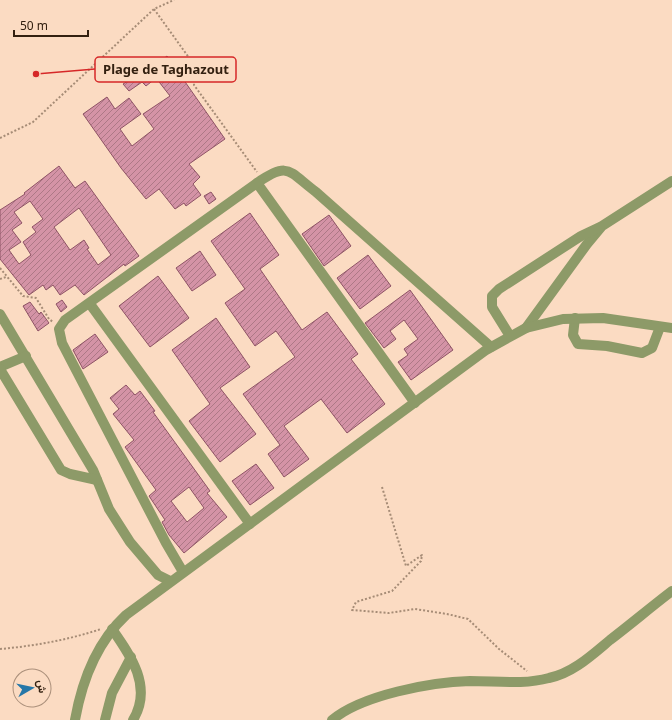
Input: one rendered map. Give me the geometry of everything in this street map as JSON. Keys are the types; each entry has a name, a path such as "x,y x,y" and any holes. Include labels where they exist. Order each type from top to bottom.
{"street":[{"path":"183,572 166,543 62,343 58,332 59,326 259,181 276,171 283,169 289,171 316,192 491,348"},
{"path":"510,336 492,307 492,296 499,289 581,236 602,226 672,180"},
{"path":"259,181 415,402"},
{"path":"526,328 586,244 602,226"},
{"path":"90,304 250,524"},
{"path":"0,314 26,356 97,480 109,509 130,542 158,575 170,581"},
{"path":"575,318 573,335 578,344 622,348 642,353 652,348 660,327"},
{"path":"75,720 88,672 112,629 126,615 170,581 491,348 526,328 541,323 575,318 603,318 672,328"},
{"path":"26,356 0,368 61,470 70,474 97,480"},
{"path":"332,720 367,701 403,690 434,684 470,681 518,683 550,678 582,663 672,591"},
{"path":"112,629 130,657 137,672 141,690 139,704 133,720"},
{"path":"105,720 112,693 130,657"}],"path":[{"path":"0,138 33,122 154,9 174,0"},
{"path":"154,9 195,66 194,85 259,181"},
{"path":"0,268 23,296 36,298 49,319 59,326"},
{"path":"0,280 6,277"},
{"path":"382,487 406,566 422,556 421,562 392,591 356,602 352,610 389,613 415,609 468,619 499,649 523,667 536,681"},
{"path":"0,649 44,643 102,628"}],"building":[{"path":"167,56 225,139 189,164 200,177 193,184 201,195 186,206 184,203 175,209 159,189 146,199 121,168 83,114 107,97 115,109 129,98 141,114 120,129 132,146 154,129 143,114 170,96 156,78 146,86 142,82 129,91 123,84 147,67 149,70"},
{"path":"59,166 75,188 85,181 139,256 125,266 124,264 84,295 75,285 60,295 53,285 46,290 43,285 29,295 0,259 0,210 25,194 24,193","holes":["30,201 43,219 32,227 36,232 23,242 31,255 19,264 9,250 21,242 12,230 22,223 14,212","79,208 111,255 98,265 87,249 89,248 84,240 70,250 54,227"]},
{"path":"211,192 216,199 209,204 204,196"},
{"path":"250,213 279,255 260,269 302,330 327,312 358,354 351,359 385,404 347,433 321,399 284,426 309,459 284,477 268,454 280,445 243,394 295,357 276,331 255,346 225,303 245,289 211,241"},
{"path":"329,215 351,246 324,266 302,234"},
{"path":"200,251 216,275 192,291 176,268"},
{"path":"368,255 391,286 360,309 337,278"},
{"path":"158,276 189,318 150,347 119,306"},
{"path":"410,290 453,350 411,380 398,362 408,355 404,349 418,339 404,320 390,331 396,339 384,348 365,323"},
{"path":"62,300 67,307 61,312 56,304"},
{"path":"30,302 39,314 41,312 49,323 38,331 23,306"},
{"path":"216,318 250,367 220,388 256,434 220,462 189,421 210,404 172,350"},
{"path":"95,334 108,352 83,369 73,350"},
{"path":"126,385 135,395 140,391 155,411 153,412 210,491 207,493 227,517 184,553 169,535 162,522 165,520 149,496 156,490 125,447 134,440 113,414 119,409 110,398","holes":["189,487 204,508 187,522 171,501"]},
{"path":"256,464 274,488 250,505 232,481"}],"place":[{"name":"Plage de Taghazout","path":"36,74"}]}
